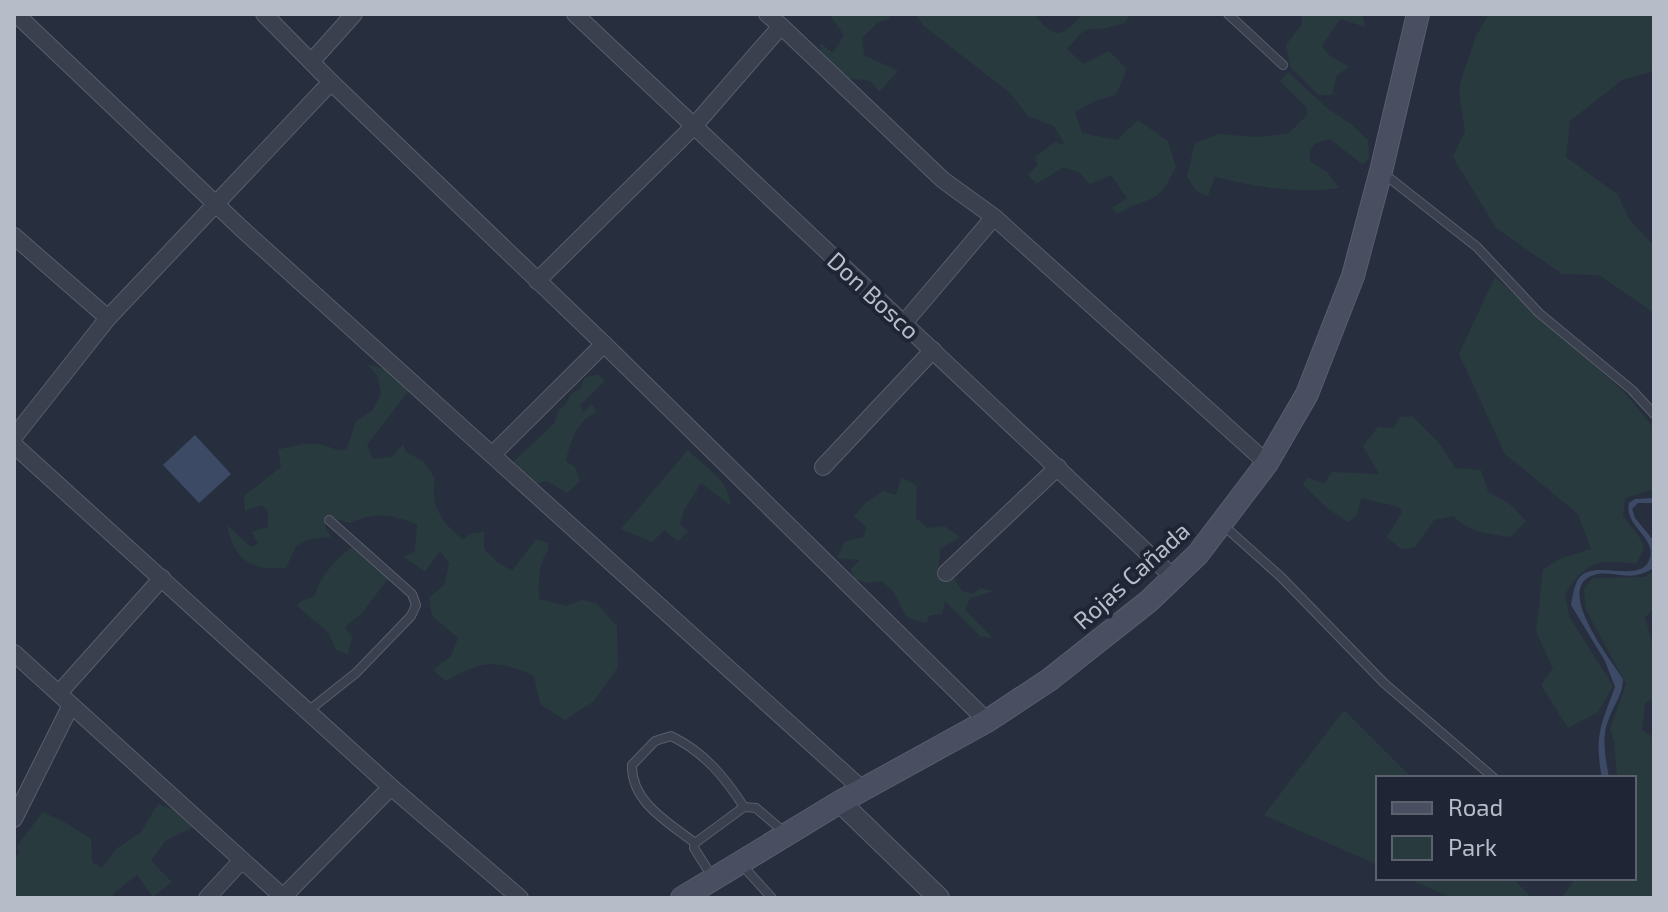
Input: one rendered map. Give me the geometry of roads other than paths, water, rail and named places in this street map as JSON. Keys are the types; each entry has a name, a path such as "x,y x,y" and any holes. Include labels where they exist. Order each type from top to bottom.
{"main road":[{"name":"Rojas Cañada","path":"682,898 840,802 987,721 1062,671 1149,601 1198,554 1267,463 1307,394 1353,276 1418,14"}],"street":[{"path":"16,14 216,203 863,790"},
{"path":"264,14 987,721"},
{"path":"312,61 354,14"},
{"name":"Don Bosco","path":"575,14 1173,577"},
{"path":"767,14 943,180 994,217 1267,463"},
{"path":"537,281 694,126 781,26"},
{"path":"14,437 108,318 331,82"},
{"path":"904,323 994,217"},
{"path":"14,236 108,318"},
{"path":"493,454 604,344"},
{"path":"823,467 933,350"},
{"path":"14,445 391,787 520,898"},
{"path":"946,573 1058,467"},
{"path":"14,819 65,699 162,578"},
{"path":"14,653 284,898 391,787"},
{"path":"840,802 939,898"},
{"path":"207,898 242,860"}],"lane":[{"path":"1228,14 1283,65"},
{"path":"1381,171 1477,247 1539,313 1632,390 1654,414"},
{"path":"308,711 356,673 411,616 416,605 412,594 329,520"},
{"path":"1222,524 1281,577 1384,683 1492,776"},
{"path":"695,843 644,802 631,780 632,765 655,741 671,736 692,747 724,776 744,807"},
{"path":"713,878 694,848 695,843 744,807 756,808 787,834"},
{"path":"740,863 772,898"}],"water":[{"path":"195,435 231,474 199,503 163,465"},
{"path":"1654,498 1654,503 1638,503 1632,509 1635,518 1654,541 1652,569 1627,576 1591,576 1582,584 1580,596 1589,626 1623,679 1605,735 1609,776 1602,776 1600,731 1615,687 1605,661 1571,605 1577,581 1584,574 1604,570 1637,570 1645,566 1650,558 1649,544 1629,511 1629,503 1635,499"}]}
